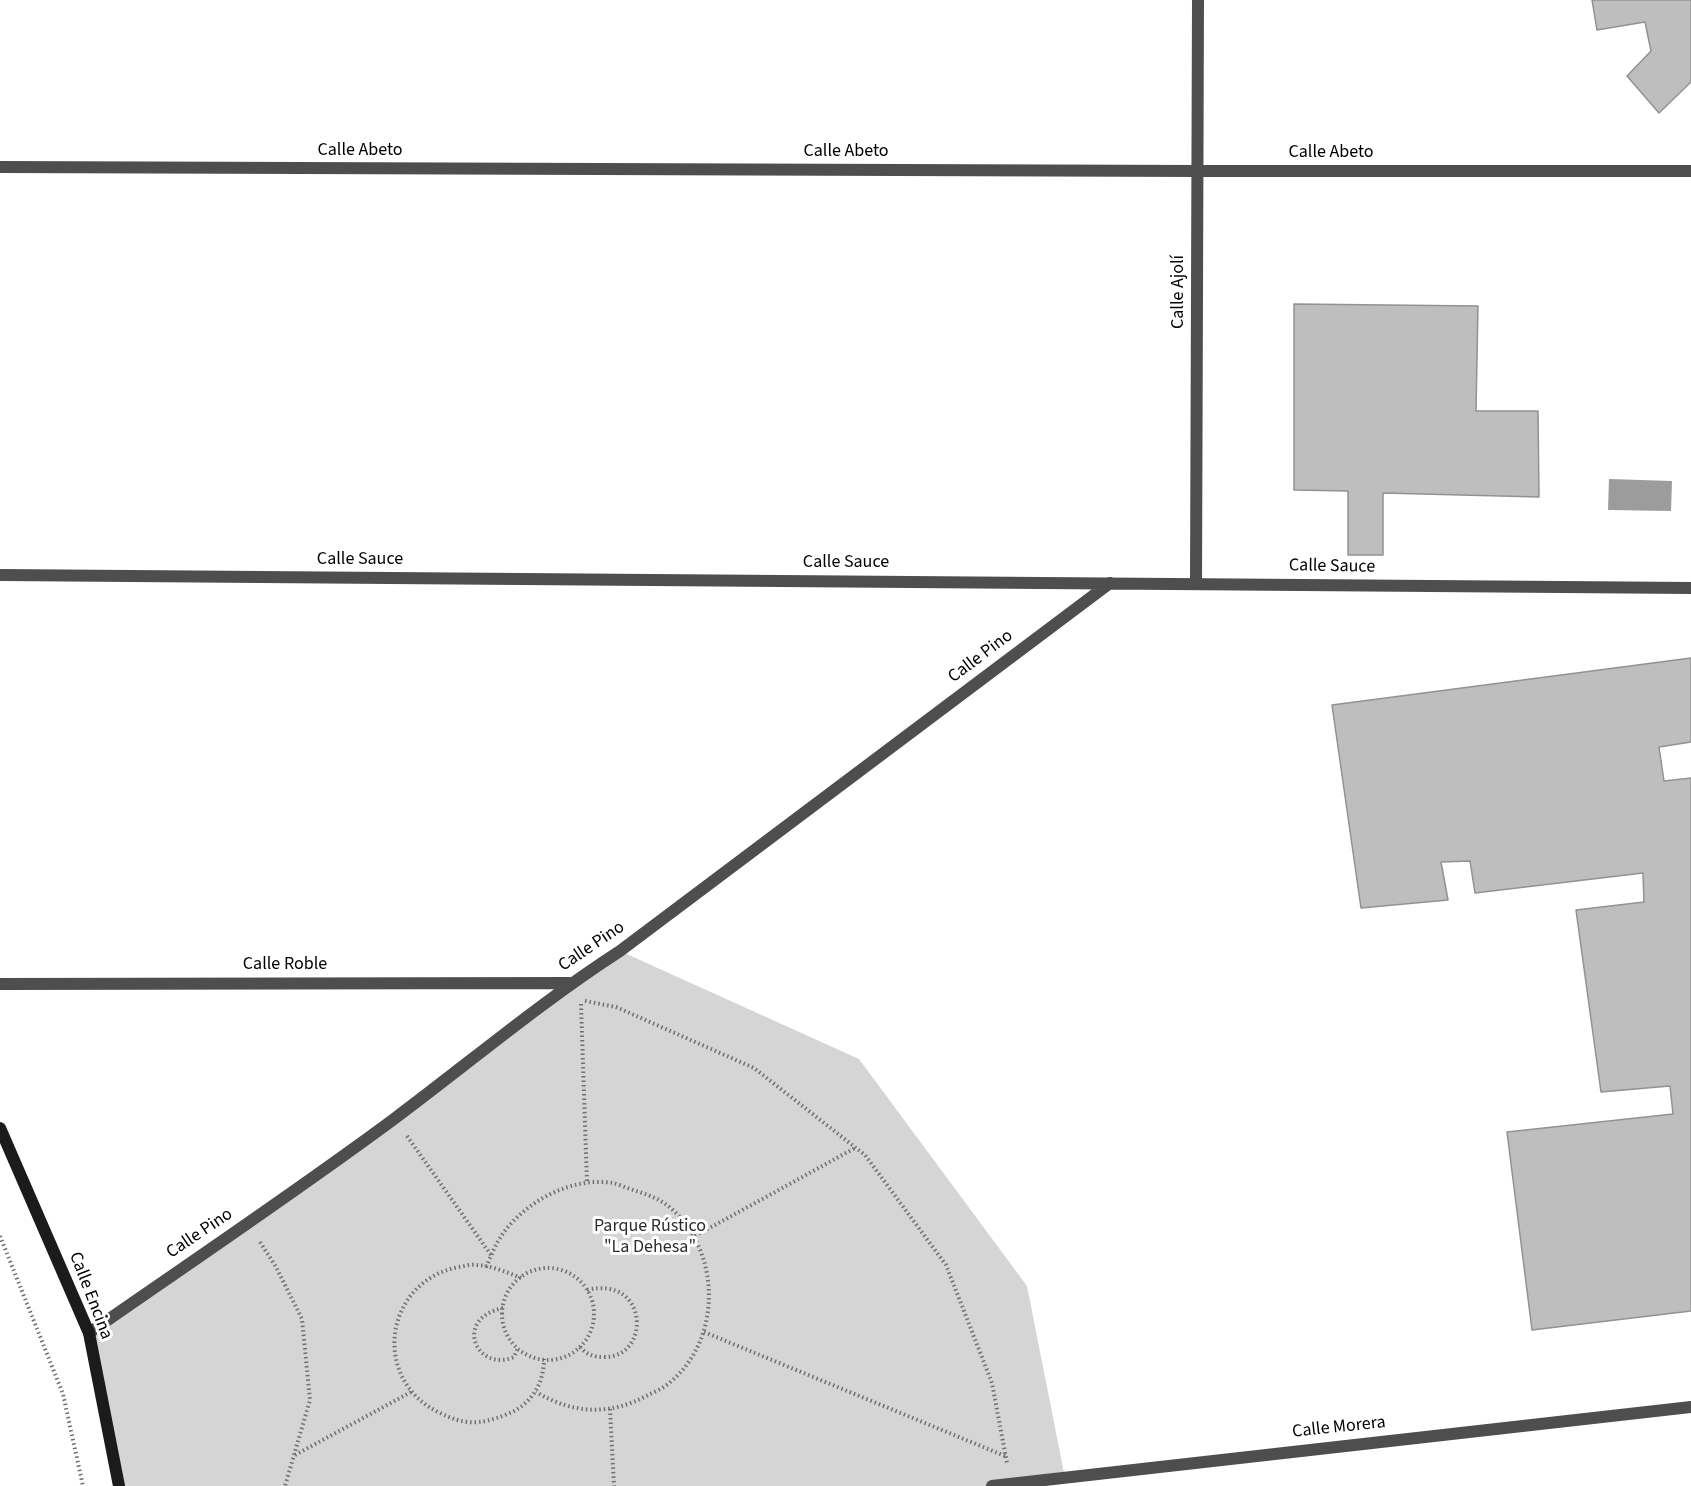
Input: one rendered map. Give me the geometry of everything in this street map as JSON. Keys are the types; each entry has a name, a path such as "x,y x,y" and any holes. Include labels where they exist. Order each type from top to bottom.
{"street":[{"name":"Calle Ajolí","path":"1197,584 1198,0"},
{"name":"Calle Abeto","path":"0,167 1691,171"},
{"name":"Calle Sauce","path":"0,575 1691,588"},
{"name":"Calle Pino","path":"89,1333 249,1223 394,1119 570,983 620,951 1110,583"},
{"name":"Calle Roble","path":"0,984 570,983"},
{"name":"Calle Encina","path":"0,1128 89,1333 119,1486"},
{"name":"Calle Morera","path":"992,1486 1691,1407"}],"path":[{"path":"587,1183 581,1000 616,1007 754,1068 865,1155 946,1265 992,1383 1010,1484"},
{"path":"394,1119 491,1256"},
{"path":"694,1236 855,1148"},
{"path":"486,1267 501,1237 525,1209 558,1190 587,1183 612,1183 651,1196 673,1210 694,1236 707,1268 711,1299 704,1332 690,1361 668,1384 640,1399 610,1409 583,1410 555,1403 536,1392"},
{"path":"249,1223 276,1267 302,1319 310,1400 285,1486"},
{"path":"0,1236 63,1394 82,1486"},
{"path":"521,1278 502,1270 475,1264 444,1270 425,1281 406,1301 395,1328 394,1351 399,1374 411,1392 432,1410 459,1422 490,1421 516,1411 536,1392 544,1375 544,1359"},
{"path":"541,1269 557,1269 572,1274 587,1290 594,1313 592,1329 585,1342 573,1353 559,1358 544,1359 530,1356 518,1348 508,1336 503,1323 502,1308 507,1294 515,1282 521,1278 527,1273 541,1269"},
{"path":"580,1347 586,1354 597,1357 609,1357 622,1353 633,1341 638,1323 633,1305 623,1293 609,1288 587,1290"},
{"path":"502,1308 480,1318 474,1328 474,1341 480,1352 493,1360 506,1361 514,1357 518,1348"},
{"path":"704,1332 1005,1456"},
{"path":"294,1455 411,1392"},
{"path":"610,1409 614,1486"}],"green space":[{"name":"Parque Rústico \"La Dehesa\"","path":"620,951 859,1059 1027,1286 1065,1478 992,1486 119,1486 89,1333"}],"shaded area":[{"path":"1609,479 1672,481 1671,511 1608,510"}],"building":[{"path":"1592,0 1691,0 1691,82 1659,113 1627,76 1651,51 1645,22 1597,30"},
{"path":"1294,304 1478,306 1476,411 1538,411 1539,497 1383,493 1383,555 1348,555 1348,491 1294,490"},
{"path":"1691,658 1691,742 1659,747 1664,781 1691,778 1691,1311 1532,1330 1507,1132 1673,1114 1670,1086 1601,1092 1576,910 1644,902 1643,873 1475,893 1470,861 1441,862 1448,900 1361,908 1332,705"}]}
